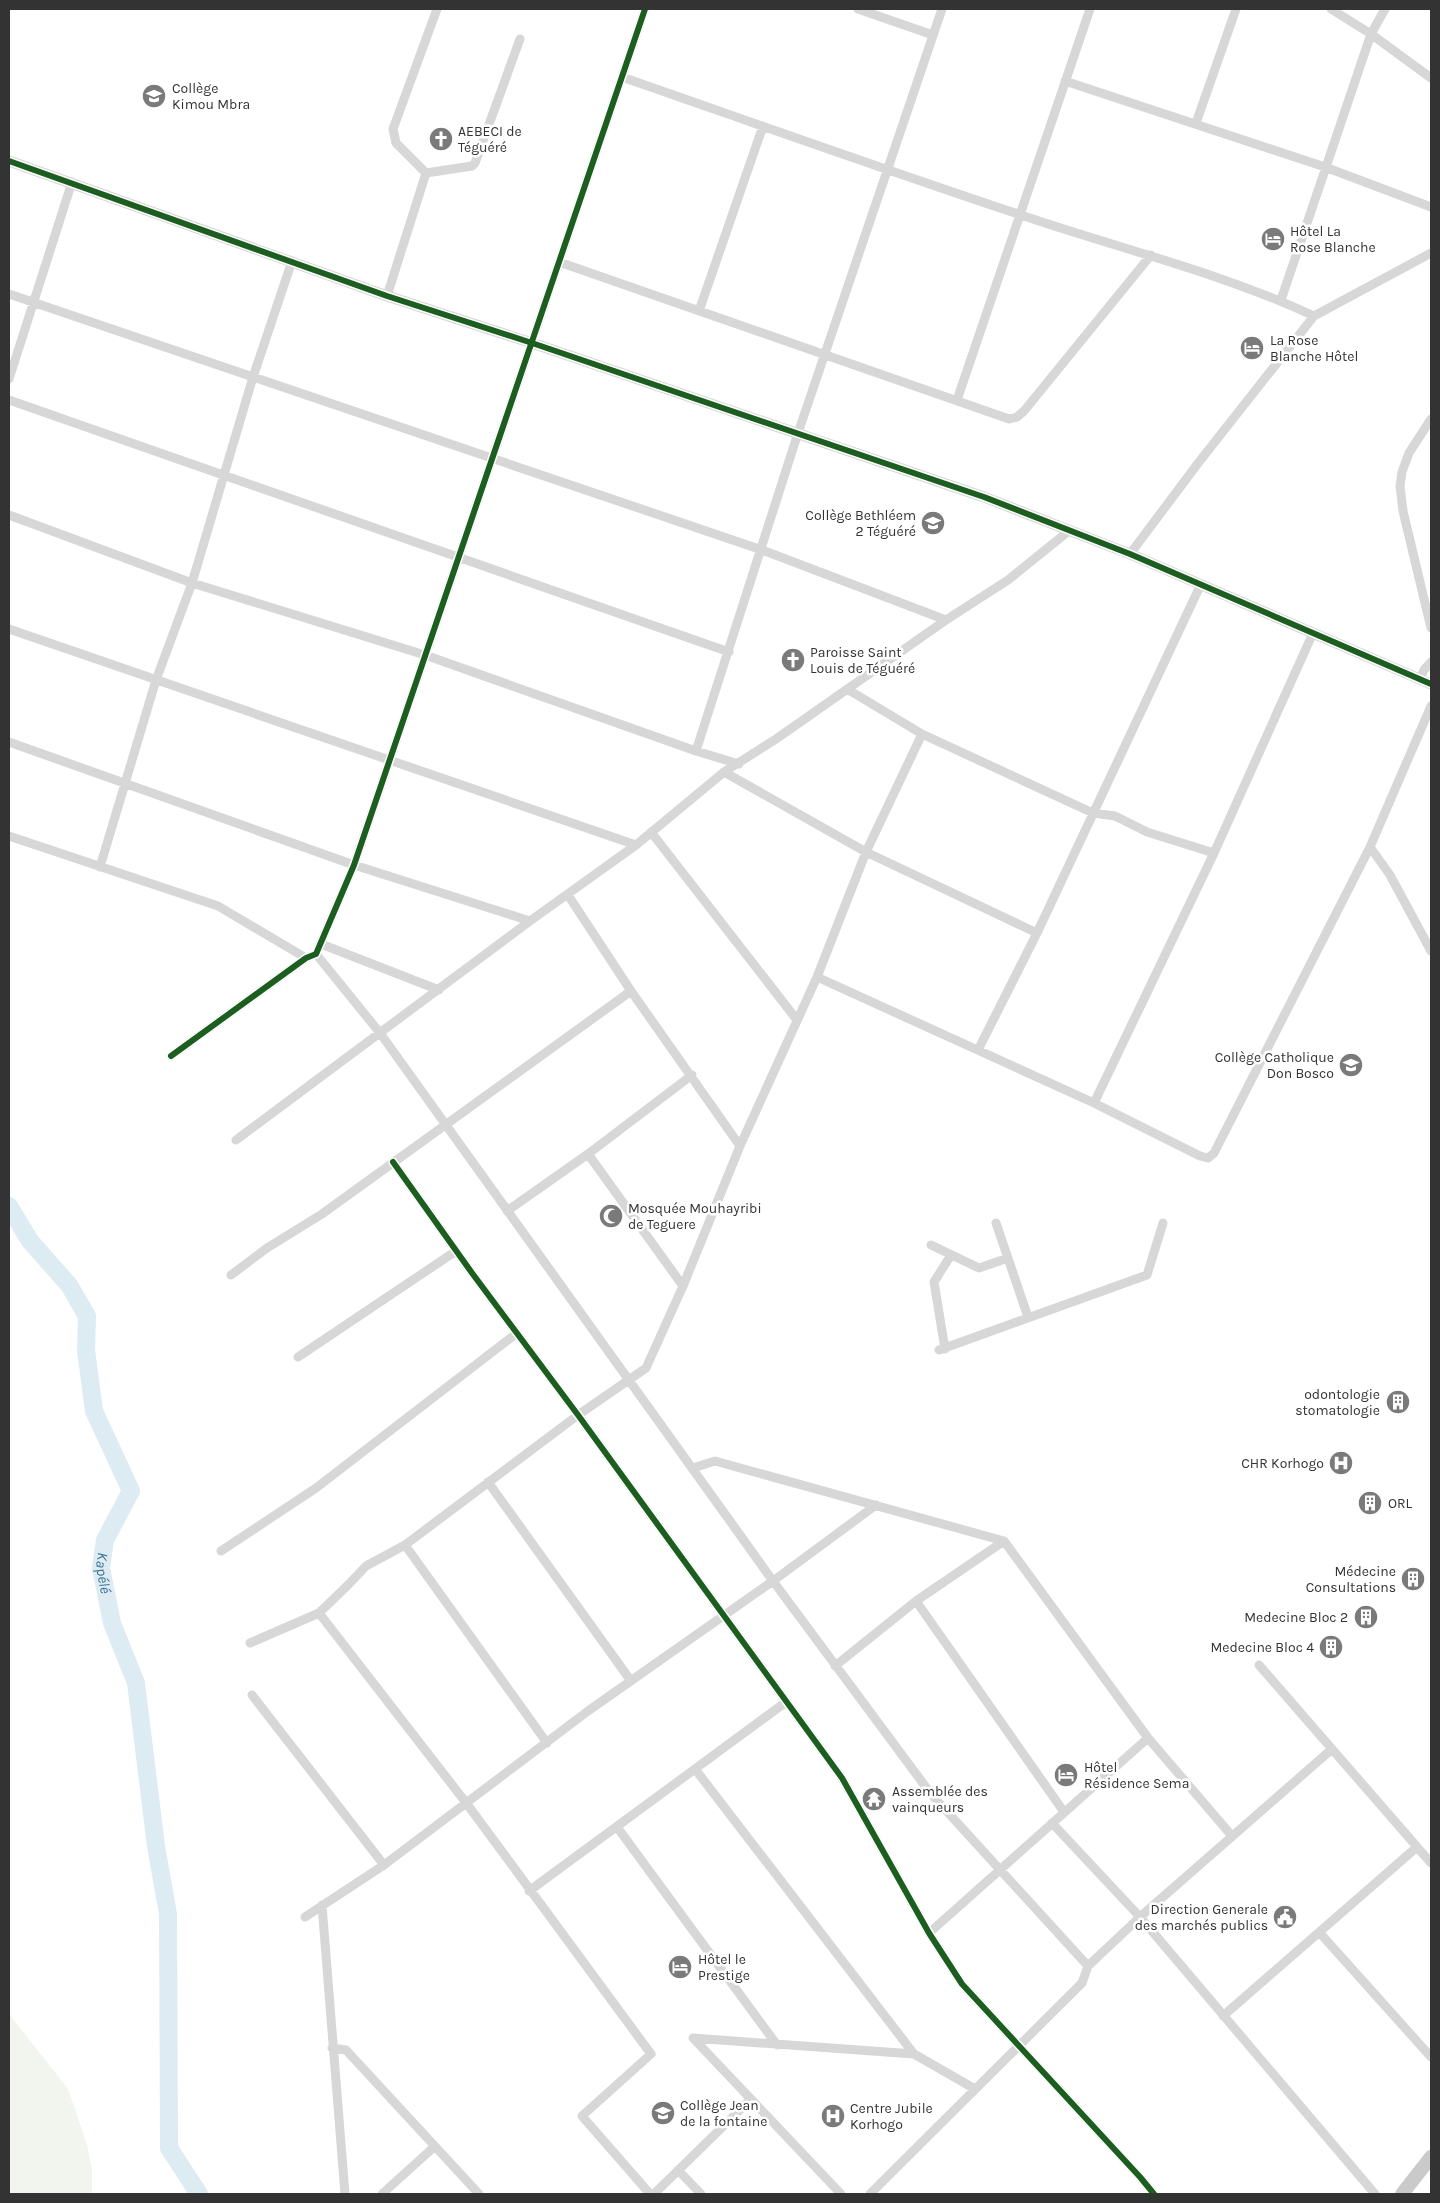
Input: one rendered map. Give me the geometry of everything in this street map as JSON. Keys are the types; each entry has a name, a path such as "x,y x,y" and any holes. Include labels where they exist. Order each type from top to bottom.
{"main road":[{"path":"1402,2194 1431,2157"}],"street":[{"path":"426,173 396,143 393,129 437,9"},
{"path":"171,1056 306,958 316,954 321,944 354,865 645,9"},
{"path":"858,9 933,35"},
{"path":"696,751 798,433 942,9"},
{"path":"957,400 1090,9"},
{"path":"1196,122 1236,9"},
{"path":"1331,9 1371,34 1431,78"},
{"path":"1281,300 1324,166 1371,34 1384,9"},
{"path":"426,173 472,166 475,162 520,39"},
{"path":"622,77 1020,215 1151,255 1281,300 1314,316"},
{"path":"1065,80 1324,166 1431,207"},
{"path":"699,311 763,126"},
{"path":"9,160 387,296 532,343 984,497 1202,584 1431,684"},
{"path":"387,296 426,173"},
{"path":"9,379 72,182"},
{"path":"1130,554 1199,462 1314,316 1431,253"},
{"path":"559,262 1010,419 1017,417 1151,255"},
{"path":"100,868 156,680 192,583 252,377 292,261"},
{"path":"9,294 762,550 946,620"},
{"path":"9,400 729,652"},
{"path":"1431,419 1409,453 1402,472 1400,486 1403,511 1431,628"},
{"path":"9,516 192,583 425,656 696,751 739,764"},
{"path":"236,1140 530,921 636,845 724,772 739,764 946,620 1008,580 1070,530"},
{"path":"978,1050 1037,933 1202,584"},
{"path":"9,629 636,845"},
{"path":"1094,1103 1214,853 1313,633"},
{"path":"1420,679 1424,670 1431,662"},
{"path":"847,689 922,734 1093,814 1115,816 1147,832 1214,853"},
{"path":"817,977 1094,1103 1200,1156 1208,1158 1212,1156 1273,1040 1370,847 1431,706"},
{"path":"250,1643 319,1613 366,1566 405,1544 578,1415 646,1368 683,1286 740,1146 817,977 866,852 922,734"},
{"path":"9,742 354,865 530,921"},
{"path":"724,772 866,852 1037,933"},
{"path":"651,832 797,1020"},
{"path":"9,836 218,906 306,958"},
{"path":"1370,847 1394,883 1431,951"},
{"path":"568,895 631,991 692,1075 740,1146"},
{"path":"321,944 439,990"},
{"path":"316,954 380,1033 627,1380 693,1468 835,1666 931,1794 1088,1966"},
{"path":"231,1275 267,1248 322,1214 631,991"},
{"path":"507,1211 588,1154 692,1075"},
{"path":"588,1154 683,1286"},
{"path":"393,1162 456,1251 724,1614 842,1778 929,1933 962,1984 1154,2194"},
{"path":"996,1222 1028,1317"},
{"path":"951,1255 934,1282 942,1349 1147,1275 1163,1223"},
{"path":"931,1245 979,1268 1008,1258"},
{"path":"298,1357 456,1251"},
{"path":"221,1551 316,1488 518,1333"},
{"path":"693,1468 715,1461 1004,1540 1148,1738 1232,1836"},
{"path":"488,1482 631,1681"},
{"path":"305,1917 384,1865 631,1681 773,1581 876,1505"},
{"path":"835,1666 916,1602 1004,1540"},
{"path":"405,1544 547,1743"},
{"path":"916,1602 1064,1812"},
{"path":"319,1613 467,1804 529,1891 651,2054 582,2116 652,2194 750,2100"},
{"path":"1259,1665 1431,1863"},
{"path":"252,1695 384,1865"},
{"path":"529,1891 786,1702"},
{"path":"929,1933 1148,1738"},
{"path":"870,2194 1082,1983 1088,1966 1140,1917 1332,1749"},
{"path":"695,1769 914,2054 975,2089"},
{"path":"1052,1823 1140,1917 1374,2194"},
{"path":"617,1826 777,2045"},
{"path":"1223,2016 1417,1847"},
{"path":"322,1905 345,2194"},
{"path":"1320,1932 1431,2057"},
{"path":"841,2194 693,2038 914,2054"},
{"path":"332,2048 346,2050 479,2194"},
{"path":"382,2194 434,2147"},
{"path":"678,2170 701,2194"}],"shaded area":[{"path":"9,2014 68,2089 87,2145 92,2170 92,2194 9,2194"}],"waterway":[{"name":"Kapélé","path":"9,1206 30,1241 69,1285 87,1316 86,1350 94,1411 131,1491 105,1540 101,1568 112,1623 136,1683 156,1846 168,1914 169,2148 199,2194"}],"cycle path":[{"path":"171,1056 306,958 316,954 354,865 645,9"},
{"path":"9,161 387,296 532,343 984,497 1130,554 1431,684"},
{"path":"393,1162 472,1273 578,1415 842,1778 929,1933 962,1984 1154,2194"}],"place":[{"name":"Collège Kimou Mbra","path":"154,96"},
{"name":"AEBECI de Téguéré","path":"441,139"},
{"name":"Hôtel La Rose Blanche","path":"1273,239"},
{"name":"La Rose Blanche Hôtel","path":"1252,348"},
{"name":"Collège Bethléem 2 Téguéré","path":"933,523"},
{"name":"Paroisse Saint Louis de Téguéré","path":"793,660"},
{"name":"Collège Catholique Don Bosco","path":"1351,1065"},
{"name":"Mosquée Mouhayribi de Teguere","path":"611,1216"},
{"name":"odontologie stomatologie","path":"1398,1402"},
{"name":"CHR Korhogo","path":"1341,1463"},
{"name":"ORL","path":"1370,1503"},
{"name":"Médecine Consultations","path":"1413,1579"},
{"name":"Medecine Bloc 2","path":"1366,1617"},
{"name":"Medecine Bloc 4","path":"1331,1647"},
{"name":"Hôtel Résidence Sema","path":"1066,1775"},
{"name":"Assemblée des vainqueurs","path":"874,1799"},
{"name":"Direction Generale des marchés publics","path":"1285,1917"},
{"name":"Hôtel le Prestige","path":"680,1967"},
{"name":"Collège Jean de la fontaine","path":"663,2113"},
{"name":"Centre Jubile Korhogo","path":"833,2116"}]}
